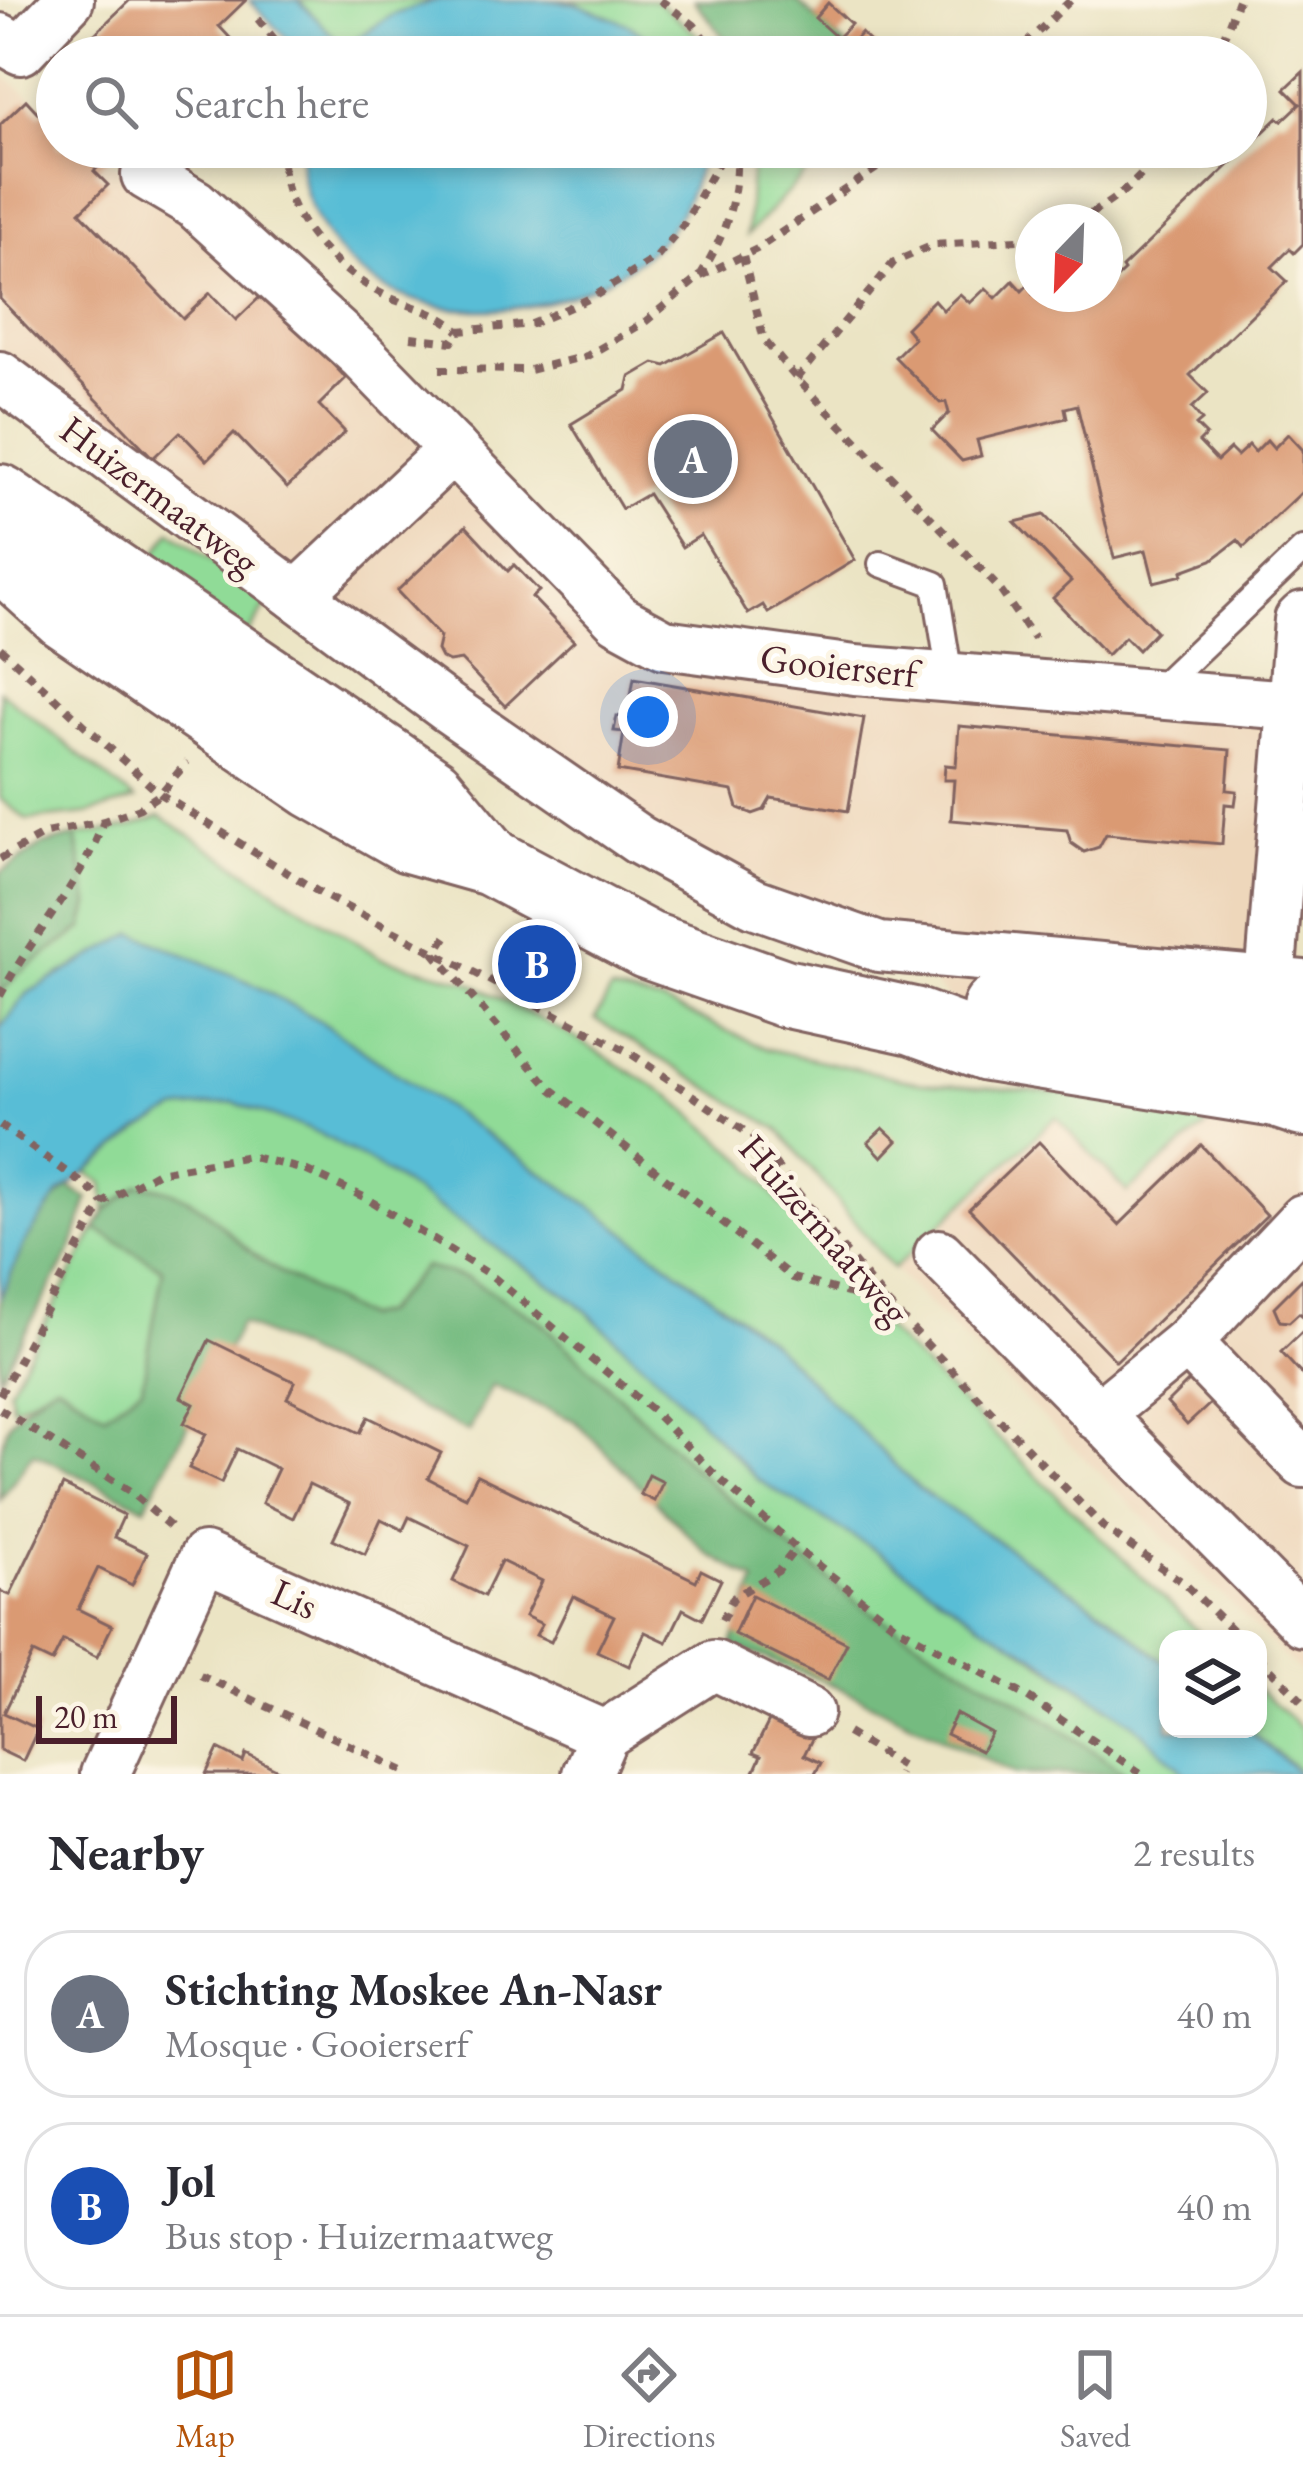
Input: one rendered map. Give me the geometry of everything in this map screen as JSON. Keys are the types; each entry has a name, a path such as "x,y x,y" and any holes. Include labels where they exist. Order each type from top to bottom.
{"main road":[{"path":"0,499 431,790 491,862"},
{"path":"0,556 64,615 314,784 409,839 491,862 646,944 784,992 913,1021 987,1048 1276,1094 1303,1103"},
{"path":"913,1021 990,1009 1303,1037"}],"street":[{"path":"10,44 69,0"},
{"name":"Gooierserf","path":"146,175 195,204 362,356 618,619 664,644 855,670 1297,705"},
{"name":"Huizermaatweg","path":"0,376 448,709 639,840 754,903 879,947 1287,983"},
{"path":"297,596 453,449"},
{"path":"1287,983 1299,620 1303,616"},
{"path":"1097,1416 1186,1342 1303,1219"},
{"name":"Huizermaatweg","path":"939,1254 1303,1622"},
{"path":"1186,1342 1303,1463"},
{"path":"105,1774 204,1557"},
{"name":"Lis","path":"204,1557 596,1755 714,1665"},
{"path":"714,1665 809,1712"}],"lane":[{"path":"1154,693 1303,550"},
{"path":"881,564 935,584 950,676"}],"path":[{"path":"660,0 702,36"},
{"path":"1034,36 1071,0"},
{"path":"1224,36 1238,0"},
{"path":"258,19 272,36"},
{"path":"284,168 286,188 313,237 347,271 383,295 444,317 459,331 532,324 593,297 657,257 682,226 715,168"},
{"path":"699,277 722,241 738,186 737,168"},
{"path":"409,404 431,368 529,370 587,356 645,322 699,277 743,256 876,168"},
{"path":"1107,204 1148,168"},
{"path":"797,379 894,262 934,245 1015,240"},
{"path":"743,256 764,340 998,587 1073,687"},
{"path":"362,356 388,335 452,342 459,331"},
{"name":"Huizermaatweg","path":"0,648 160,794 325,896 627,1051 752,1136 888,1304 1105,1529 1184,1583 1232,1630"},
{"path":"0,860 46,833 104,821 140,808 160,794"},
{"path":"0,996 93,851 104,821"},
{"path":"446,937 435,954 549,1087 794,1278 888,1304"},
{"path":"0,1125 103,1203"},
{"path":"0,1395 103,1203 158,1172 249,1156 304,1170 364,1197 492,1276 653,1411 796,1548 896,1626 1024,1695 1142,1774"},
{"path":"0,1409 128,1490 204,1557"},
{"path":"714,1665 710,1645 733,1598 778,1571 796,1548"},
{"path":"159,1656 410,1774"},
{"path":"1267,1665 1303,1702"},
{"path":"809,1712 902,1766 898,1774"}],"shaded area":[{"path":"0,72 36,102 36,168 120,168 241,262 623,650 806,674 1278,716 1303,1116 1303,1675 1267,1639 1267,1630 1258,1630 893,1269 1056,1117 893,938 808,906 643,827 0,367"}],"green space":[{"path":"298,0 437,0 392,15 360,36 333,36"},
{"path":"546,0 656,0 697,36 638,36 575,3"},
{"path":"694,0 796,0 835,36 722,36"},
{"path":"751,168 811,168 747,235"},
{"path":"171,531 269,602 247,635 149,563"},
{"path":"0,691 135,800 87,814 27,820 0,799"},
{"path":"160,816 381,958 467,981 570,1035 672,1097 747,1162 878,1322 1197,1630 1159,1630 1159,1658 1108,1615 919,1489 768,1339 589,1205 320,1021 247,981 84,961 28,993 0,1028 0,994 19,973 83,928 89,904 76,836 130,827"},
{"path":"76,836 89,904 83,928 19,973 0,994 0,873 43,845"},
{"path":"611,991 664,1003 768,1049 921,1083 1211,1103 1228,1108 1127,1192 1056,1117 893,1269 779,1130 595,1019"},
{"path":"233,1102 317,1132 375,1165 575,1301 663,1382 880,1553 1132,1723 1187,1774 1127,1774 1028,1707 864,1608 714,1487 540,1321 467,1278 424,1267 382,1313 364,1318 264,1262 180,1195 139,1185 106,1211 103,1183 87,1172 141,1129 177,1109"},
{"path":"139,1185 195,1203 264,1262 364,1318 383,1313 424,1267 467,1278 540,1321 714,1487 864,1608 1028,1707 1127,1774 1016,1774 836,1686 732,1645 756,1581 708,1554 575,1421 492,1385 469,1432 241,1323 145,1507 33,1453 0,1500 3,1440 24,1407 56,1383 105,1414 142,1387 163,1269 96,1229 106,1211"},
{"path":"69,1187 88,1199 72,1249 0,1377 4,1286 38,1222"},
{"path":"96,1229 163,1269 142,1387 105,1414 57,1383 13,1408 9,1389"},
{"path":"1267,1697 1303,1730 1303,1774 1257,1738 1267,1738"}],"water":[{"path":"249,0 298,0 333,36 284,36"},
{"path":"437,0 575,3 630,25 645,36 360,36 392,15"},
{"path":"698,168 674,223 657,244 618,274 572,295 522,307 471,310 421,302 376,283 339,252 312,209 301,170"},
{"path":"134,933 247,981 320,1021 589,1205 768,1339 919,1489 1108,1615 1159,1658 1159,1738 1257,1738 1301,1774 1187,1774 1132,1723 1043,1661 880,1553 757,1479 663,1382 575,1301 375,1165 317,1132 233,1102 177,1110 141,1129 59,1194 25,1242 0,1299 0,1028 28,993"}],"building":[{"path":"130,0 246,0 219,26 228,36 93,36"},
{"path":"828,3 851,24 835,36 815,18"},
{"path":"1303,72 1303,244 1294,253 1290,249 1272,267 1287,281 1190,375 1208,393 1192,408 1202,420 1196,425 1206,435 1199,442 1217,461 1230,449 1237,456 1249,445 1255,452 1267,440 1274,448 1288,434 1303,450 1303,491 1244,547 1238,540 1212,560 1182,571 1183,575 1154,582 1146,550 1114,558 1077,405 1065,408 1067,418 977,440 981,456 962,461 932,430 949,413 946,402 940,403 895,357 914,338 906,328 934,300 943,310 960,294 970,303 986,288 996,298 1013,281 1015,312 1123,312 1123,267 1226,168 1267,168 1267,129 1300,104 1285,89"},
{"path":"26,100 36,111 36,168 97,168 94,171 108,185 80,212 183,319 210,293 236,320 264,293 346,378 319,405 345,432 287,488 234,433 207,460 180,432 153,458 0,299 0,125"},
{"path":"724,333 855,560 768,613 763,605 748,614 701,535 682,547 648,494 622,509 571,424 627,390 630,377 654,363 666,366"},
{"path":"1044,515 1156,631 1138,650 1125,637 1107,655 1053,598 1071,581 1015,522"},
{"path":"466,526 508,571 514,565 539,591 532,597 574,641 505,706 461,660 441,658 437,650 440,637 397,591"},
{"path":"634,678 864,718 848,811 771,798 764,810 753,814 738,808 733,791 618,771 624,732 614,731 617,716 627,718"},
{"path":"959,726 1230,750 1227,790 1237,791 1235,805 1225,804 1222,844 1106,834 1099,847 1084,852 1071,843 1067,830 951,820 954,780 944,780 945,765 956,766"},
{"path":"883,1128 897,1141 882,1157 868,1142"},
{"path":"1039,1142 1119,1225 1201,1145 1267,1215 1116,1361 969,1209"},
{"path":"1303,1278 1303,1316 1299,1313 1289,1322 1280,1321 1274,1307"},
{"path":"1303,1331 1303,1376 1281,1352"},
{"path":"209,1340 295,1382 287,1398 360,1433 368,1417 441,1453 428,1478 466,1497 477,1475 696,1581 701,1570 721,1580 702,1619 683,1609 667,1642 645,1632 629,1666 597,1651 614,1616 573,1596 551,1642 536,1635 542,1624 525,1616 542,1581 501,1561 484,1596 453,1581 469,1546 409,1517 403,1530 381,1519 365,1554 333,1539 350,1504 330,1494 309,1484 293,1518 262,1503 278,1469 258,1459 237,1449 221,1483 189,1468 206,1434 184,1423 194,1404 181,1397"},
{"path":"1190,1380 1211,1403 1187,1425 1167,1403"},
{"path":"649,1475 663,1482 654,1501 640,1494"},
{"path":"63,1485 124,1515 114,1537 147,1553 132,1585 98,1568 78,1609 112,1626 97,1657 63,1640 52,1662 33,1653 4,1713 38,1729 23,1761 0,1750 0,1591 10,1595"},
{"path":"752,1595 847,1643 828,1680 734,1634"},
{"path":"956,1714 991,1733 981,1751 946,1734"},
{"path":"772,1715 814,1735 804,1755 821,1763 815,1774 753,1774 761,1756 753,1753"},
{"path":"218,1749 243,1762 246,1754 278,1770 276,1774 206,1774"}],"place":[{"name":"Stichting Moskee An-Nasr","path":"693,459"},
{"name":"Jol","path":"537,964"}]}
